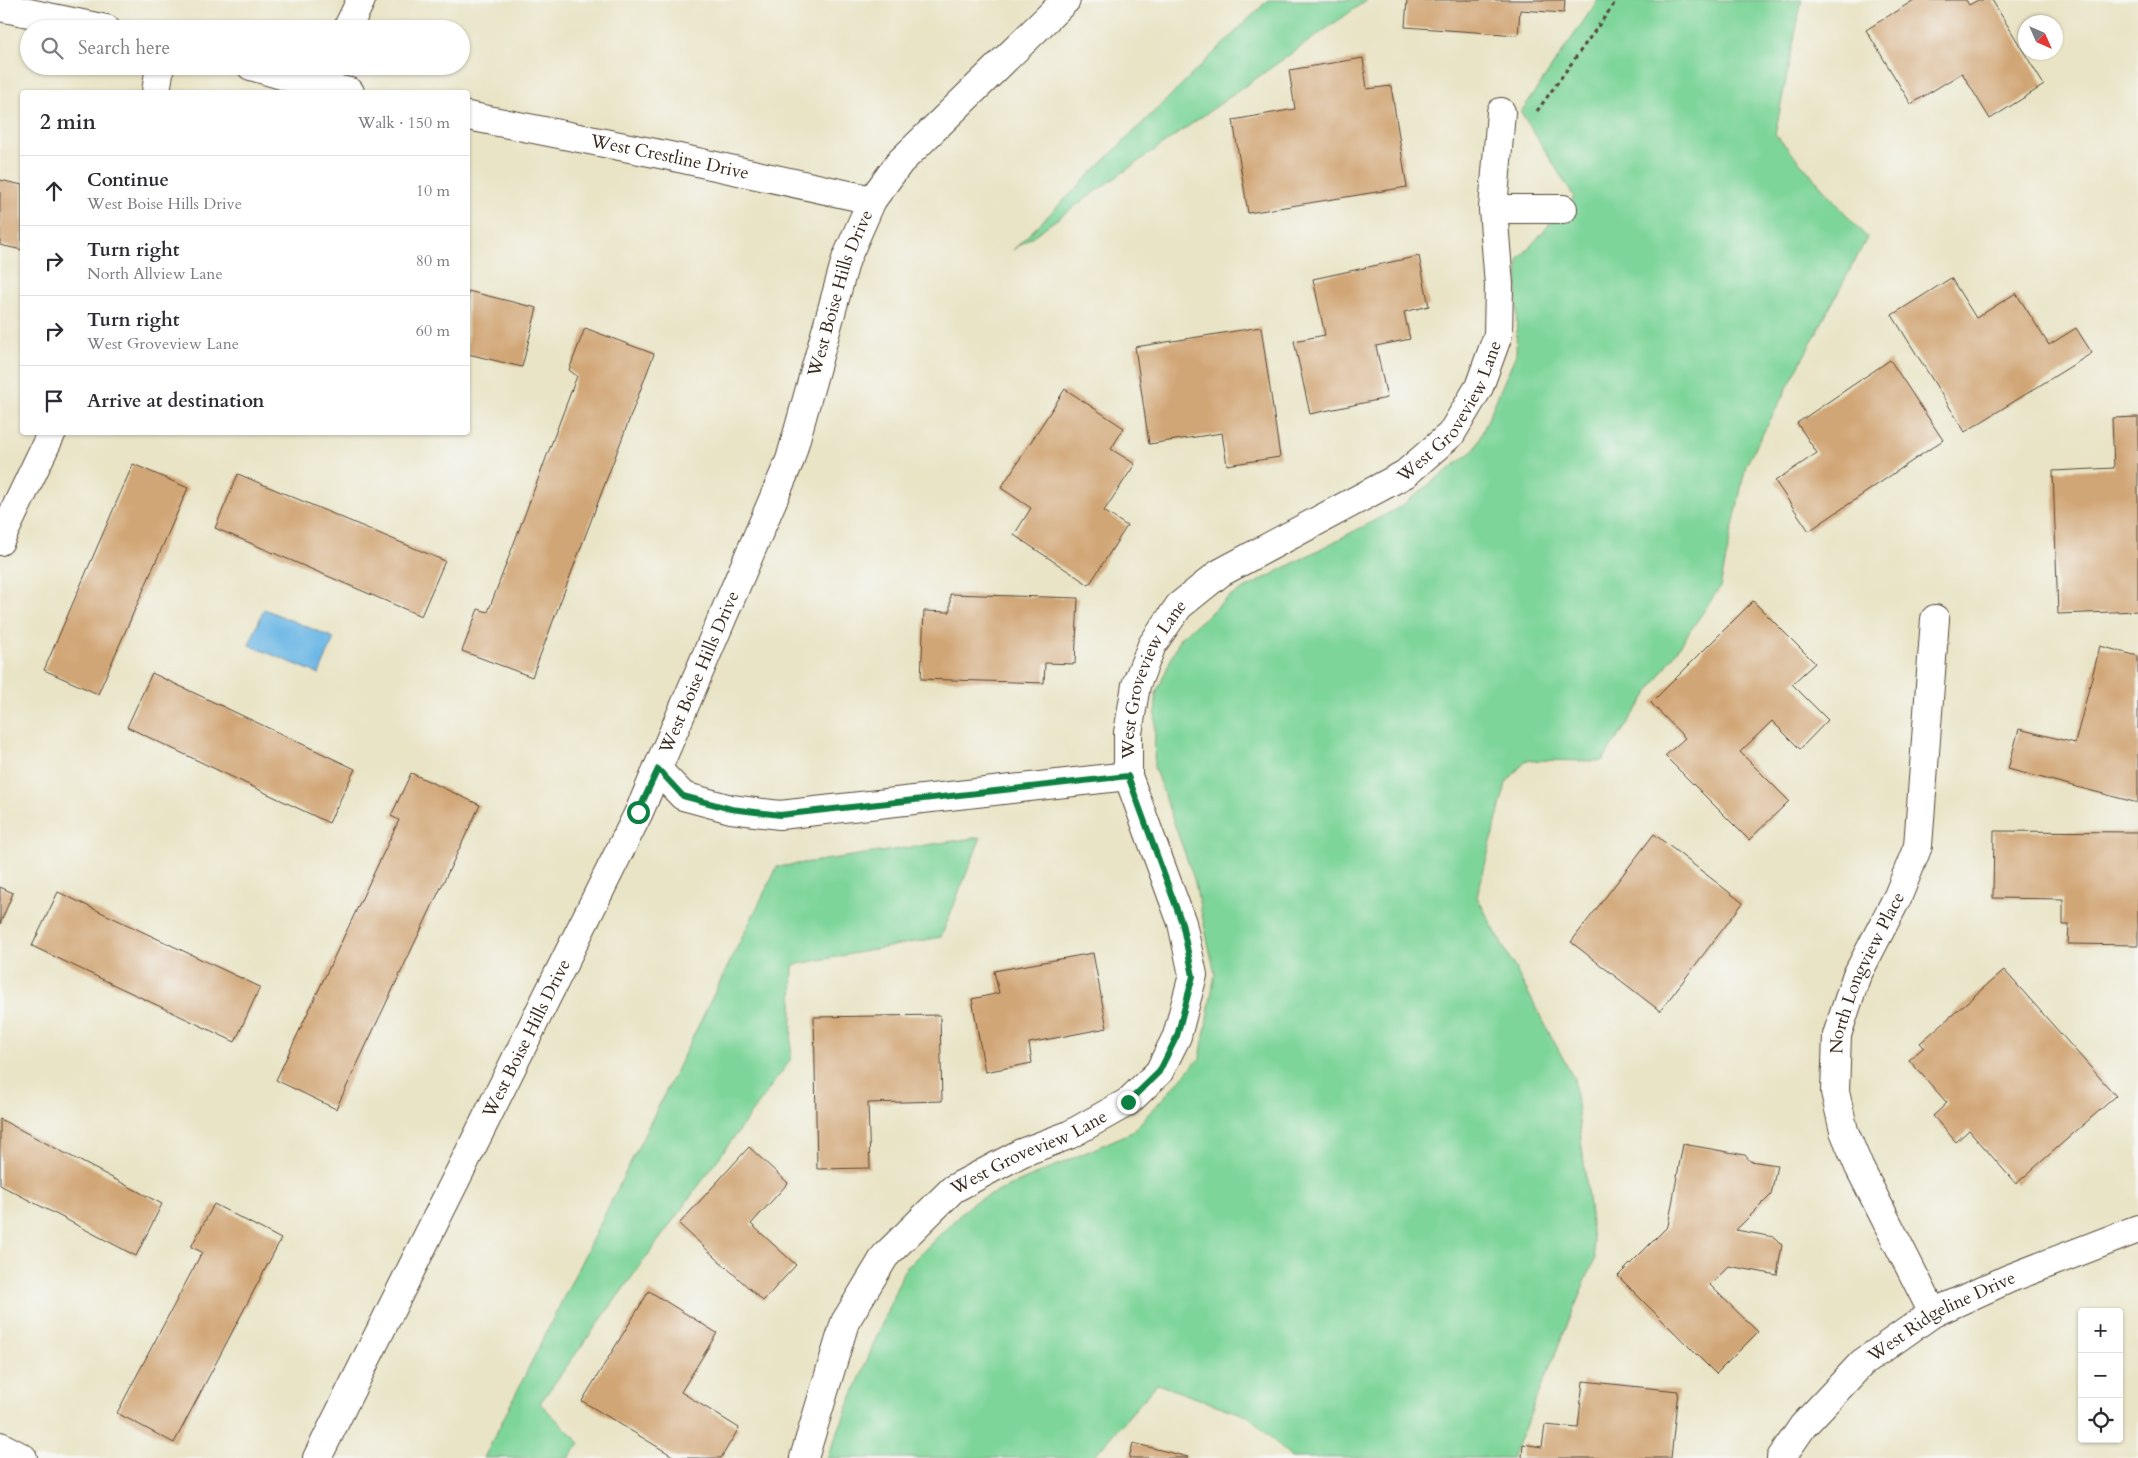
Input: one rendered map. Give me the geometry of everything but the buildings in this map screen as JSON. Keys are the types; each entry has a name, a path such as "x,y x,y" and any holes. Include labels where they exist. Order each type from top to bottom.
{"street":[{"path":"351,20 361,0"},
{"name":"West Boise Hills Drive","path":"317,1458 630,830 658,769 790,460 846,259 872,200 900,162 1066,0"},
{"path":"0,7 63,20"},
{"path":"156,90 159,75"},
{"path":"324,76 347,90"},
{"name":"West Groveview Lane","path":"804,1458 846,1322 886,1256 953,1189 1021,1153 1069,1135 1128,1102 1159,1072 1177,1036 1193,976 1182,923 1128,776 1128,733 1136,685 1152,645 1179,606 1220,573 1405,474 1450,434 1480,387 1498,335 1499,285 1493,209 1501,112"},
{"name":"West Crestline Drive","path":"470,116 665,155 872,200"},
{"path":"1493,209 1563,209"},
{"path":"0,541 51,435"},
{"name":"North Longview Place","path":"1933,1313 1859,1167 1844,1131 1835,1092 1837,1036 1856,977 1898,896 1918,846 1935,618"},
{"path":"658,769 683,796 731,809 780,815 1128,776"},
{"name":"West Ridgeline Drive","path":"1782,1458 1803,1426 1862,1363 1933,1313 2008,1279 2138,1229"},
{"path":"0,1446 23,1458"}],"path":[{"path":"1537,112 1617,0"}],"green space":[{"path":"1268,0 1367,0 1013,250"},
{"path":"1598,0 1802,0 1775,134 1867,238 1746,465 1720,587 1602,761 1526,760 1506,783 1477,897 1574,1079 1595,1258 1512,1458 1291,1458 1250,1417 1157,1384 1092,1458 827,1458 904,1270 972,1203 1132,1132 1200,1058 1215,974 1194,879 1154,767 1156,694 1180,638 1229,597 1400,507 1475,449 1516,354 1518,260 1574,197 1521,112"},
{"path":"981,837 941,937 793,965 791,1059 540,1403 580,1443 569,1458 484,1458 777,867"}],"water":[{"path":"264,609 334,638 319,674 249,645"}],"route":[{"path":"638,812 658,769 683,796 731,809 780,815 1128,776 1182,923 1193,976 1177,1036 1159,1072 1128,1102"}]}
